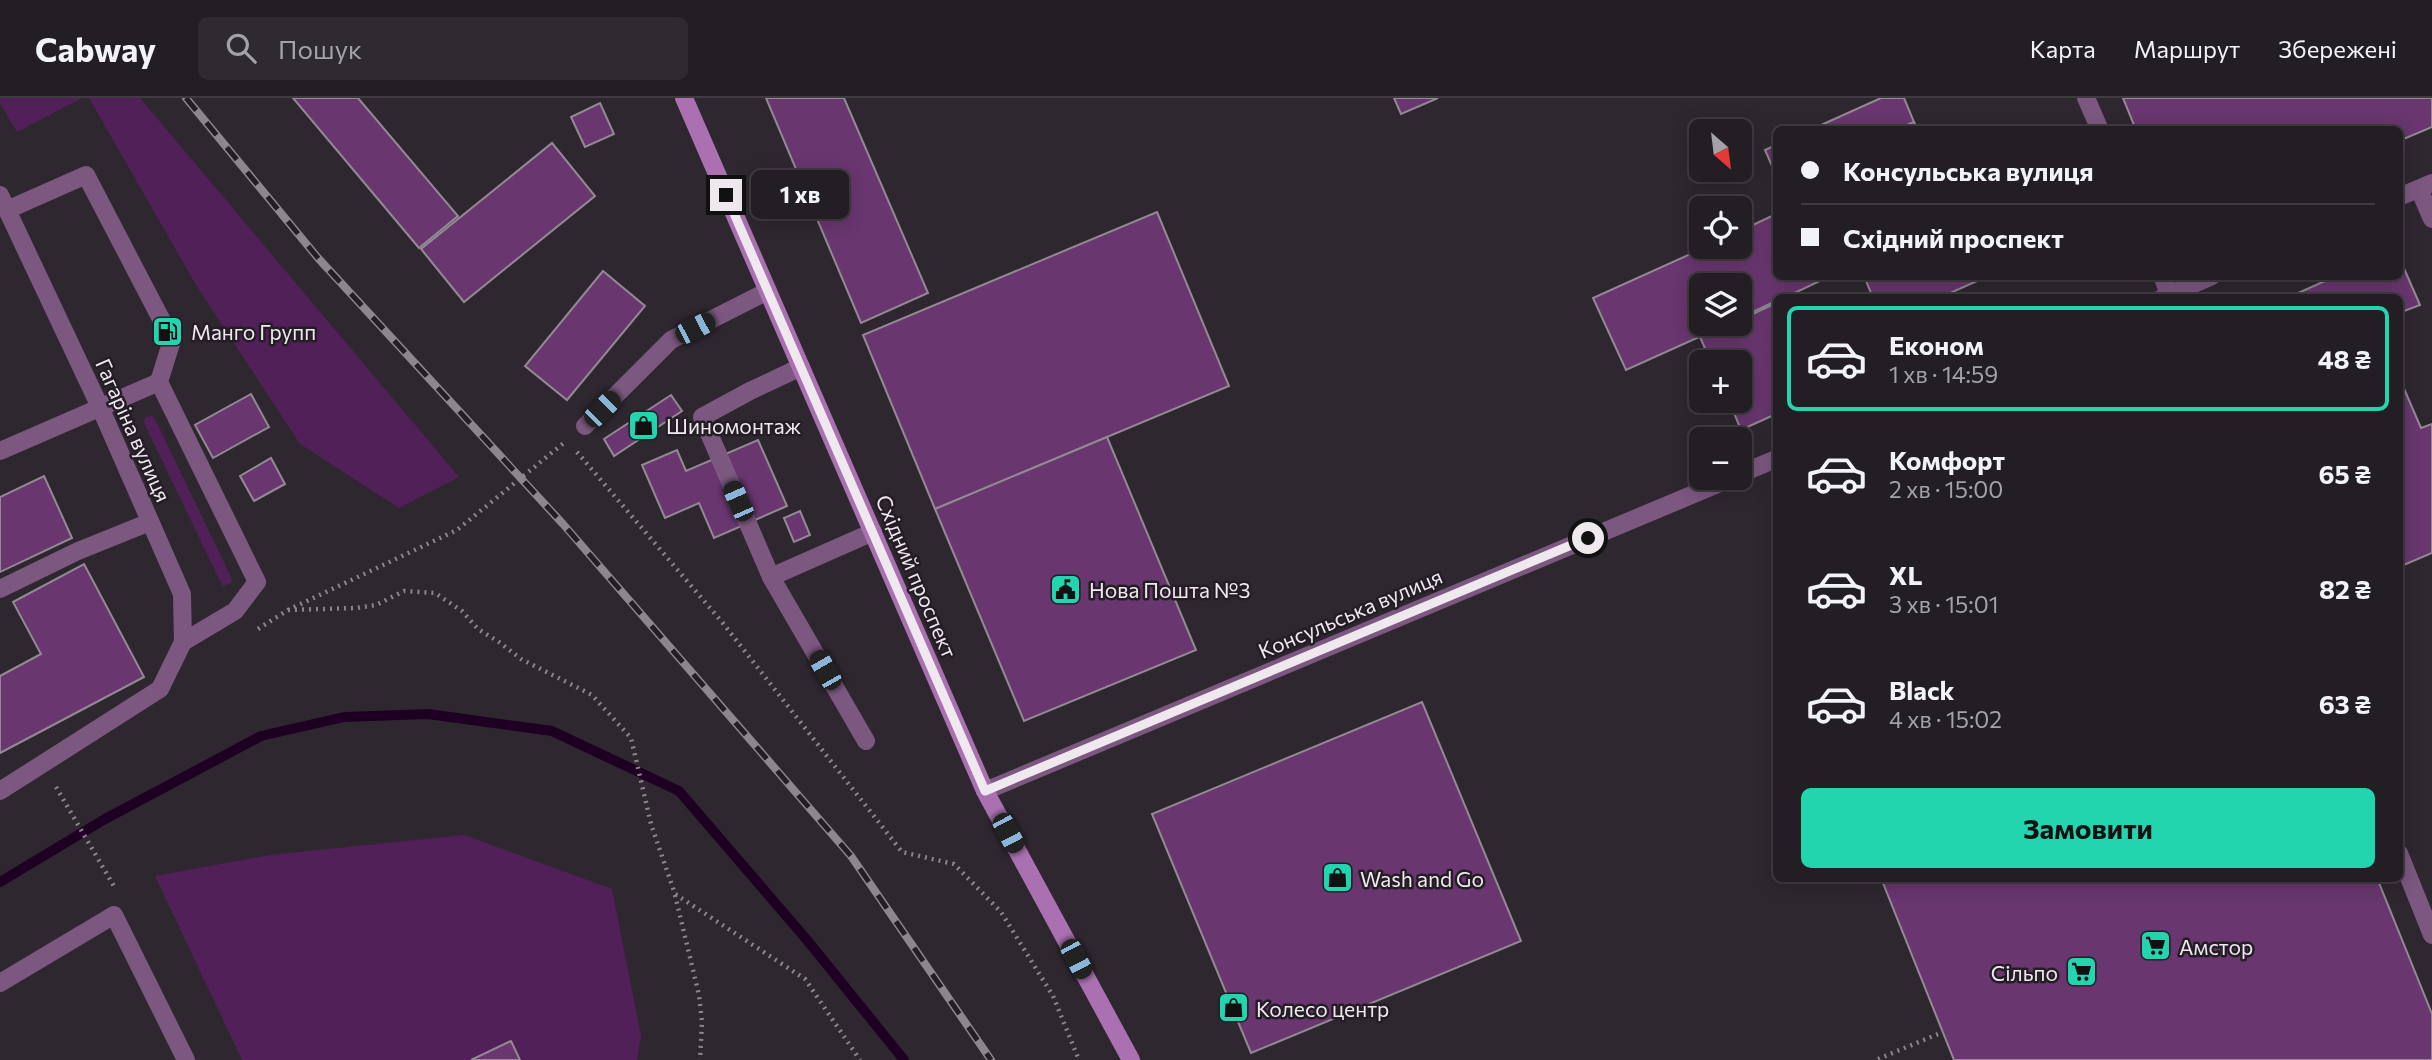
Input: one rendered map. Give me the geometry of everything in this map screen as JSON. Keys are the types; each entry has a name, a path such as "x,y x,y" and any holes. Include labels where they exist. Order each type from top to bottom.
{"main road":[{"name":"Східний проспект","path":"684,98 985,791 1130,1060"}],"street":[{"path":"2086,98 2098,126"},
{"path":"4,202 86,176 172,340 159,382 257,582 235,611 183,642"},
{"path":"2403,195 2425,186 2432,219"},
{"name":"Гагаріна вулиця","path":"0,792 160,688 183,642 182,594 100,407 4,202"},
{"path":"2172,294 2203,280"},
{"path":"585,426 671,340 768,291"},
{"path":"801,367 702,417 771,577 866,741"},
{"path":"0,451 159,382"},
{"path":"1752,469 1773,460"},
{"name":"Консульська вулиця","path":"985,791 1702,490"},
{"path":"0,589 78,551 149,522"},
{"path":"771,577 873,532"},
{"path":"2403,863 2432,935"},
{"path":"0,983 114,915 186,1060"}],"path":[{"path":"253,632 288,610 457,530 585,426"},
{"path":"567,441 593,468 722,622 902,852 954,864 1001,912 1053,996 1079,1060"},
{"path":"288,610 366,606 404,591 435,593 462,611 478,629 521,659 592,695 631,738 651,824 675,894 699,995 702,1022 700,1060"},
{"path":"72,815 101,864"},
{"path":"675,894 805,979 860,1060"},
{"path":"1878,1059 1943,1032"}],"shaded area":[{"path":"0,98 82,98 17,132 0,103"},
{"path":"89,98 140,98 459,477 399,508 300,444 196,285"},
{"path":"152,416 231,577 232,582 224,586 145,425 144,420"},
{"path":"464,835 612,889 641,1036 637,1060 242,1060 155,876 270,855"}],"building":[{"path":"293,98 358,98 458,216 419,248"},
{"path":"766,98 844,98 928,293 861,323"},
{"path":"1394,98 1438,98 1401,114"},
{"path":"1881,98 1904,98 1914,122 1905,126 1819,126"},
{"path":"2123,98 2432,98 2432,127 2403,139 2403,126 2134,126"},
{"path":"600,103 614,134 585,147 571,117"},
{"path":"552,143 595,196 464,302 421,249"},
{"path":"1773,146 1773,168 1765,150"},
{"path":"1157,212 1229,386 935,509 863,335"},
{"path":"1773,215 1773,280 1822,280 1792,294 1773,294 1773,302 1752,312 1752,273 1689,273 1689,336 1701,336 1626,370 1593,298 1689,255 1689,259 1752,259 1752,225"},
{"path":"2403,266 2420,305 2403,311 2403,294 2296,294 2327,280 2403,280"},
{"path":"603,271 645,306 567,400 525,366"},
{"path":"1866,280 1980,280 1948,294 1871,294"},
{"path":"1773,304 1773,415 1748,427 1740,427 1734,413 1752,413 1752,350 1706,350 1700,337 1752,336 1752,314"},
{"path":"2403,386 2421,428 2432,424 2432,553 2403,565"},
{"path":"251,394 269,427 213,458 195,425"},
{"name":"Шиномонтаж","path":"671,395 682,411 614,456 604,439"},
{"path":"1107,437 1196,650 1024,721 935,509"},
{"path":"758,440 787,506 714,538 699,503 665,518 642,465 677,450 686,471"},
{"path":"271,458 285,484 254,501 240,476"},
{"path":"44,476 72,538 0,572 0,497"},
{"path":"800,511 810,535 794,542 784,518"},
{"path":"84,564 144,677 0,753 0,676 41,654 13,602"},
{"name":"Wash and Go","path":"1422,702 1521,941 1251,1053 1152,814"},
{"name":"Амстор","path":"1883,882 2379,882 2432,1014 2432,1060 1954,1060"},
{"path":"511,1041 520,1060 471,1060"}],"waterway":[{"path":"0,882 105,819 261,736 344,717 428,714 552,731 679,791 807,940 904,1060"}],"railway":[{"path":"186,98 318,258 563,524 851,856 991,1060"}],"place":[{"name":"Манго Групп","path":"168,331"},
{"name":"Шиномонтаж","path":"643,425"},
{"name":"Нова Пошта №3","path":"1066,589"},
{"name":"Wash and Go","path":"1337,878"},
{"name":"Амстор","path":"2156,946"},
{"name":"Сільпо","path":"2081,972"},
{"name":"Колесо центр","path":"1233,1008"}],"route":[{"path":"726,195 985,791 1588,538"}]}
